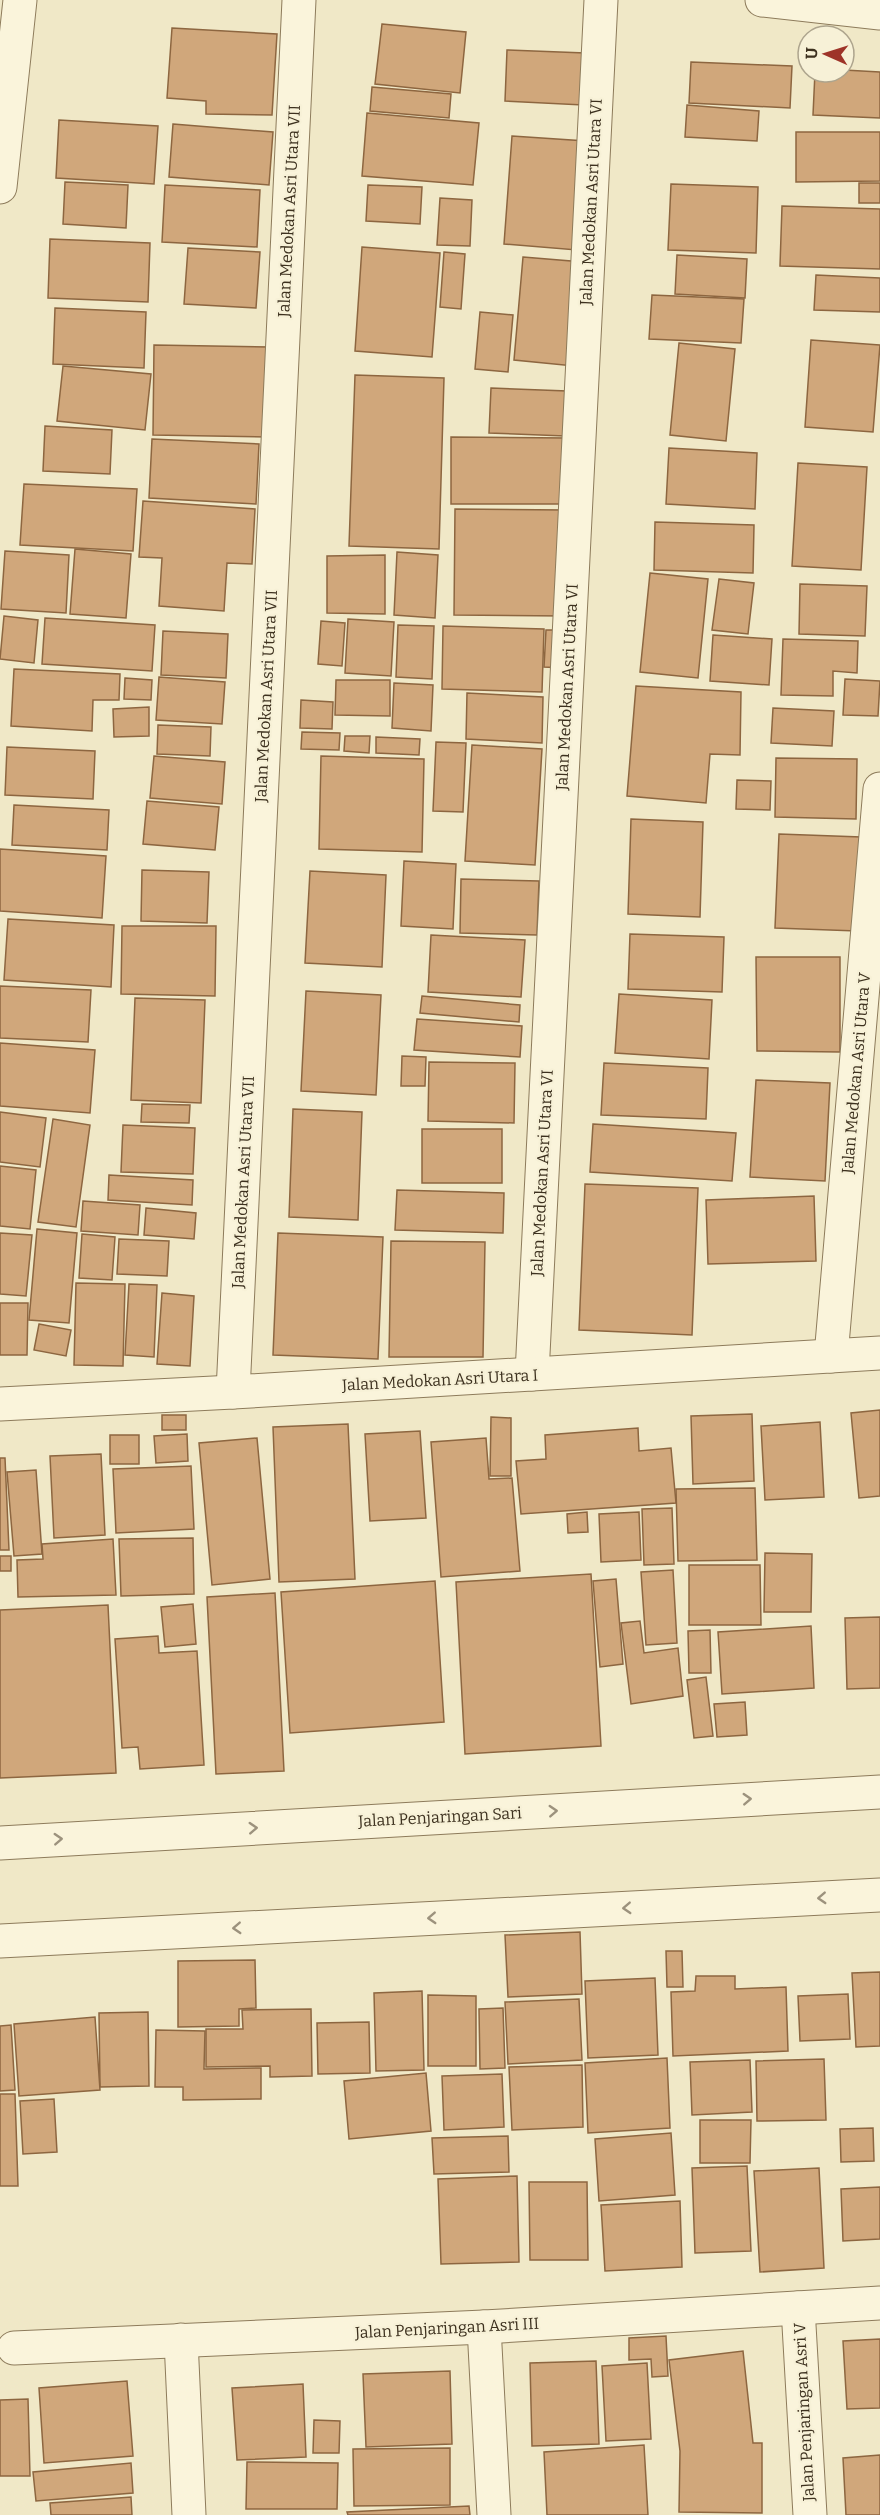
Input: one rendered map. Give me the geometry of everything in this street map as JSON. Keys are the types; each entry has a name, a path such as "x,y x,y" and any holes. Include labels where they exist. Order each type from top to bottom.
{"street":[{"path":"0,187 20,0"},
{"name":"Jalan Medokan Asri Utara VII","path":"233,1392 299,0"},
{"name":"Jalan Medokan Asri Utara VI","path":"532,1374 601,0"},
{"path":"762,0 880,13"},
{"name":"Jalan Medokan Asri Utara V","path":"831,1356 880,789"},
{"name":"Jalan Medokan Asri Utara I","path":"0,1404 880,1353"},
{"name":"Jalan Penjaringan Sari","path":"0,1843 880,1792"},
{"path":"0,1941 880,1894"},
{"name":"Jalan Penjaringan Asri III","path":"15,2348 484,2327 880,2303"},
{"name":"Jalan Penjaringan Asri V","path":"798,2308 810,2515"},
{"path":"484,2327 494,2515"},
{"path":"181,2340 189,2515"}],"building":[{"path":"382,24 466,32 460,93 375,84"},
{"path":"172,28 277,34 272,115 206,114 206,101 167,98"},
{"path":"507,50 585,53 583,105 505,101"},
{"path":"691,62 792,66 790,108 689,103"},
{"path":"856,71 880,72 880,118 813,115 814,84 856,84"},
{"path":"372,87 451,94 449,118 370,111"},
{"path":"687,105 759,111 757,141 685,137"},
{"path":"367,113 479,123 473,185 362,176"},
{"path":"59,120 158,126 154,184 56,178"},
{"path":"173,124 273,132 269,185 169,177"},
{"path":"796,132 880,132 880,181 796,182"},
{"path":"512,136 586,141 577,250 504,244"},
{"path":"65,182 128,185 126,228 63,224"},
{"path":"859,183 880,183 880,203 859,203"},
{"path":"671,184 758,187 756,253 668,250"},
{"path":"165,185 260,190 257,247 162,242"},
{"path":"368,185 422,187 420,224 366,221"},
{"path":"440,198 472,200 470,246 437,245"},
{"path":"782,206 880,209 880,269 780,266"},
{"path":"50,239 150,243 148,302 48,298"},
{"path":"362,247 440,253 432,357 355,351"},
{"path":"188,248 260,252 256,308 184,304"},
{"path":"444,252 465,254 461,309 440,307"},
{"path":"677,255 747,259 745,298 675,294"},
{"path":"523,257 583,262 574,366 514,360"},
{"path":"816,275 880,278 880,312 814,310"},
{"path":"652,295 744,299 741,343 649,339"},
{"path":"55,308 146,312 144,368 53,364"},
{"path":"480,312 513,315 508,372 475,369"},
{"path":"811,340 880,345 873,432 805,427"},
{"path":"679,343 735,349 726,441 670,435"},
{"path":"154,345 269,347 268,437 153,435"},
{"path":"63,366 151,374 145,430 57,421"},
{"path":"355,375 444,378 439,549 349,546"},
{"path":"491,388 567,391 565,436 489,433"},
{"path":"45,426 112,430 110,474 43,471"},
{"path":"451,437 568,438 568,504 451,504"},
{"path":"152,439 259,444 256,504 149,498"},
{"path":"669,448 757,453 755,509 666,504"},
{"path":"798,463 867,467 861,570 792,566"},
{"path":"24,484 137,489 133,551 20,545"},
{"path":"143,501 255,509 252,564 227,563 224,611 159,606 162,558 139,557"},
{"path":"455,509 565,510 564,616 454,615"},
{"path":"655,522 754,525 753,573 654,570"},
{"path":"75,549 131,554 126,618 70,614"},
{"path":"5,551 69,555 66,613 1,609"},
{"path":"397,552 438,555 435,618 394,615"},
{"path":"385,555 385,614 327,613 327,556"},
{"path":"650,573 708,579 698,678 640,672"},
{"path":"719,579 754,583 748,634 712,630"},
{"path":"800,584 867,586 865,636 799,634"},
{"path":"4,616 38,620 34,663 0,659"},
{"path":"45,618 155,625 152,671 42,664"},
{"path":"348,619 394,622 391,676 345,673"},
{"path":"321,621 345,623 342,666 318,664"},
{"path":"398,625 434,626 432,679 396,677"},
{"path":"443,626 544,629 542,692 442,689"},
{"path":"546,630 565,630 563,668 544,667"},
{"path":"163,631 228,634 226,678 161,675"},
{"path":"713,635 772,639 769,685 710,681"},
{"path":"783,639 858,641 857,673 833,671 833,696 781,695"},
{"path":"14,669 120,674 119,700 93,700 92,731 11,726"},
{"path":"159,677 225,682 222,724 156,720"},
{"path":"125,678 152,680 151,700 124,699"},
{"path":"845,679 880,681 878,716 843,715"},
{"path":"336,680 390,680 390,716 335,715"},
{"path":"394,683 433,685 431,731 392,728"},
{"path":"636,686 741,692 740,755 710,754 706,803 627,796"},
{"path":"467,693 543,697 542,743 466,739"},
{"path":"301,700 333,702 332,729 300,728"},
{"path":"149,707 149,736 114,737 113,709"},
{"path":"773,708 834,711 832,746 771,743"},
{"path":"158,725 211,727 210,756 157,754"},
{"path":"302,732 340,733 339,750 301,749"},
{"path":"345,736 370,736 369,753 344,751"},
{"path":"376,737 420,739 419,755 376,753"},
{"path":"436,742 466,743 463,812 433,811"},
{"path":"472,745 542,749 535,865 465,861"},
{"path":"7,747 95,751 93,799 5,795"},
{"path":"154,756 225,762 222,804 150,798"},
{"path":"321,756 424,759 422,852 319,849"},
{"path":"776,758 857,759 856,819 775,817"},
{"path":"737,780 771,781 770,810 736,809"},
{"path":"147,801 219,807 215,850 143,844"},
{"path":"14,805 109,810 107,850 12,845"},
{"path":"631,819 703,822 700,917 628,914"},
{"path":"779,834 861,837 857,931 775,928"},
{"path":"0,849 106,856 102,918 0,911"},
{"path":"404,861 456,864 453,929 401,926"},
{"path":"142,870 209,872 207,923 141,921"},
{"path":"310,871 386,875 382,967 305,963"},
{"path":"461,879 539,881 537,935 460,933"},
{"path":"8,919 114,925 111,987 4,980"},
{"path":"122,926 216,926 215,996 121,994"},
{"path":"630,934 724,937 722,992 628,989"},
{"path":"431,935 525,940 521,997 428,992"},
{"path":"756,957 840,957 840,1052 757,1051"},
{"path":"0,986 91,990 88,1042 0,1038"},
{"path":"306,991 381,995 376,1095 301,1091"},
{"path":"619,994 712,1000 709,1059 615,1053"},
{"path":"422,996 520,1005 519,1022 420,1013"},
{"path":"135,998 205,1000 201,1103 131,1100"},
{"path":"417,1019 522,1026 520,1057 414,1050"},
{"path":"0,1043 95,1050 90,1113 0,1106"},
{"path":"402,1056 426,1057 425,1086 401,1086"},
{"path":"429,1062 515,1063 514,1123 428,1121"},
{"path":"604,1063 708,1068 706,1119 601,1115"},
{"path":"756,1080 830,1083 825,1181 750,1177"},
{"path":"142,1104 190,1105 189,1123 141,1122"},
{"path":"293,1109 362,1112 358,1220 289,1217"},
{"path":"0,1112 46,1118 40,1167 0,1162"},
{"path":"53,1119 90,1125 76,1227 38,1222"},
{"path":"593,1124 736,1133 732,1181 590,1172"},
{"path":"123,1125 195,1128 193,1174 121,1172"},
{"path":"422,1129 502,1129 502,1183 422,1183"},
{"path":"0,1166 36,1170 30,1229 0,1226"},
{"path":"109,1175 193,1180 192,1205 108,1200"},
{"path":"585,1184 698,1188 692,1335 579,1330"},
{"path":"397,1190 504,1193 503,1233 395,1230"},
{"path":"814,1196 816,1261 708,1264 706,1200"},
{"path":"83,1201 140,1205 138,1235 81,1231"},
{"path":"146,1208 196,1213 194,1239 144,1235"},
{"path":"37,1229 77,1233 69,1323 29,1320"},
{"path":"0,1233 32,1235 26,1296 0,1294"},
{"path":"278,1233 383,1237 378,1359 273,1355"},
{"path":"82,1234 115,1237 112,1280 79,1278"},
{"path":"119,1239 169,1241 167,1276 117,1274"},
{"path":"391,1241 485,1242 483,1357 389,1357"},
{"path":"76,1283 125,1284 123,1366 74,1365"},
{"path":"129,1284 157,1285 154,1357 125,1355"},
{"path":"162,1293 194,1296 190,1366 157,1364"},
{"path":"0,1303 28,1303 27,1355 0,1355"},
{"path":"39,1324 71,1330 66,1356 34,1350"},
{"path":"880,1410 880,1496 859,1498 851,1413"},
{"path":"752,1414 754,1481 693,1484 691,1416"},
{"path":"162,1415 186,1415 186,1430 162,1430"},
{"path":"491,1417 511,1418 511,1476 490,1476"},
{"path":"820,1422 824,1497 765,1500 761,1426"},
{"path":"348,1424 355,1579 279,1582 273,1427"},
{"path":"638,1428 639,1451 671,1448 676,1503 521,1514 516,1461 546,1459 545,1435"},
{"path":"420,1431 426,1518 370,1521 365,1434"},
{"path":"187,1434 188,1461 156,1463 154,1436"},
{"path":"110,1435 139,1435 139,1464 110,1464"},
{"path":"257,1438 270,1579 212,1585 199,1443"},
{"path":"486,1438 489,1479 512,1478 520,1571 441,1577 431,1442"},
{"path":"101,1454 105,1535 54,1538 50,1456"},
{"path":"0,1458 5,1458 9,1550 0,1550"},
{"path":"191,1466 194,1529 116,1533 113,1469"},
{"path":"36,1470 42,1554 14,1556 7,1472"},
{"path":"755,1488 757,1560 678,1561 676,1489"},
{"path":"672,1508 674,1564 644,1565 642,1509"},
{"path":"587,1512 588,1532 568,1533 567,1514"},
{"path":"639,1512 641,1560 601,1562 599,1514"},
{"path":"193,1538 194,1594 121,1596 119,1539"},
{"path":"113,1539 116,1595 18,1597 17,1560 43,1559 42,1544"},
{"path":"765,1553 812,1554 811,1612 764,1612"},
{"path":"0,1556 11,1556 11,1571 0,1571"},
{"path":"689,1565 760,1565 761,1625 689,1625"},
{"path":"673,1570 677,1643 646,1645 641,1572"},
{"path":"591,1574 601,1746 465,1754 456,1582"},
{"path":"616,1579 623,1664 600,1667 593,1581"},
{"path":"435,1581 444,1722 290,1733 281,1592"},
{"path":"275,1593 284,1771 216,1774 207,1597"},
{"path":"193,1604 196,1644 165,1647 161,1607"},
{"path":"108,1605 116,1773 0,1778 0,1610"},
{"path":"880,1617 880,1688 847,1689 845,1618"},
{"path":"640,1621 644,1653 678,1648 683,1696 631,1704 621,1623"},
{"path":"811,1626 814,1688 722,1694 718,1632"},
{"path":"710,1630 711,1673 689,1673 688,1631"},
{"path":"158,1636 159,1653 197,1651 204,1765 140,1769 138,1747 122,1748 115,1639"},
{"path":"706,1677 713,1736 694,1738 687,1680"},
{"path":"745,1702 747,1735 717,1737 714,1704"},
{"path":"580,1932 582,1994 508,1997 505,1935"},
{"path":"666,1951 682,1951 683,1987 667,1987"},
{"path":"255,1960 256,2008 239,2009 239,2026 178,2027 178,1961"},
{"path":"880,1972 880,2046 856,2047 852,1973"},
{"path":"696,1976 735,1976 735,1989 786,1987 788,2051 673,2056 671,1992 695,1991"},
{"path":"655,1978 658,2055 588,2058 585,1981"},
{"path":"422,1991 424,2070 376,2071 374,1993"},
{"path":"848,1994 850,2039 800,2041 798,1996"},
{"path":"428,1995 476,1996 476,2066 428,2066"},
{"path":"579,1999 582,2060 508,2064 505,2002"},
{"path":"503,2008 505,2068 480,2069 479,2009"},
{"path":"311,2009 312,2076 270,2077 270,2066 206,2067 206,2029 243,2029 242,2010"},
{"path":"148,2012 149,2086 100,2087 99,2013"},
{"path":"95,2017 100,2090 19,2096 14,2024"},
{"path":"369,2022 370,2073 318,2074 317,2023"},
{"path":"11,2025 15,2090 0,2091 0,2026"},
{"path":"156,2030 205,2031 204,2069 261,2068 261,2099 183,2100 183,2087 155,2087"},
{"path":"667,2058 670,2128 588,2133 585,2063"},
{"path":"824,2059 826,2120 757,2121 756,2061"},
{"path":"750,2060 752,2112 692,2115 690,2062"},
{"path":"582,2065 583,2127 512,2130 509,2067"},
{"path":"426,2073 431,2131 349,2139 344,2081"},
{"path":"502,2074 504,2127 444,2130 442,2076"},
{"path":"0,2094 15,2094 18,2186 0,2186"},
{"path":"54,2099 57,2152 23,2154 20,2101"},
{"path":"700,2120 751,2120 750,2163 700,2163"},
{"path":"873,2128 874,2161 841,2162 840,2129"},
{"path":"671,2133 675,2195 599,2201 595,2139"},
{"path":"508,2136 509,2172 434,2174 432,2138"},
{"path":"747,2166 751,2251 695,2253 692,2168"},
{"path":"819,2168 824,2268 760,2272 754,2171"},
{"path":"517,2176 519,2262 441,2264 438,2179"},
{"path":"529,2182 587,2182 588,2260 530,2260"},
{"path":"880,2187 880,2239 843,2241 841,2189"},
{"path":"680,2201 682,2267 605,2271 601,2205"},
{"path":"666,2336 668,2376 652,2377 651,2359 629,2360 629,2338"},
{"path":"880,2339 880,2408 847,2409 843,2341"},
{"path":"743,2351 753,2443 762,2443 762,2513 679,2512 680,2451 669,2360"},
{"path":"596,2361 599,2444 532,2446 530,2363"},
{"path":"647,2363 651,2439 606,2441 602,2366"},
{"path":"450,2371 452,2444 366,2447 363,2374"},
{"path":"127,2381 133,2456 44,2463 39,2388"},
{"path":"303,2384 306,2457 237,2460 232,2388"},
{"path":"28,2399 30,2476 0,2476 0,2400"},
{"path":"314,2420 340,2421 339,2453 313,2453"},
{"path":"644,2445 648,2515 547,2515 544,2452"},
{"path":"450,2448 450,2505 354,2506 353,2449"},
{"path":"880,2455 880,2515 846,2515 843,2458"},
{"path":"247,2462 338,2463 337,2509 246,2509"},
{"path":"131,2463 133,2493 36,2501 33,2472"},
{"path":"131,2497 132,2515 51,2515 50,2503"},
{"path":"469,2506 470,2515 348,2515 347,2512"}]}
